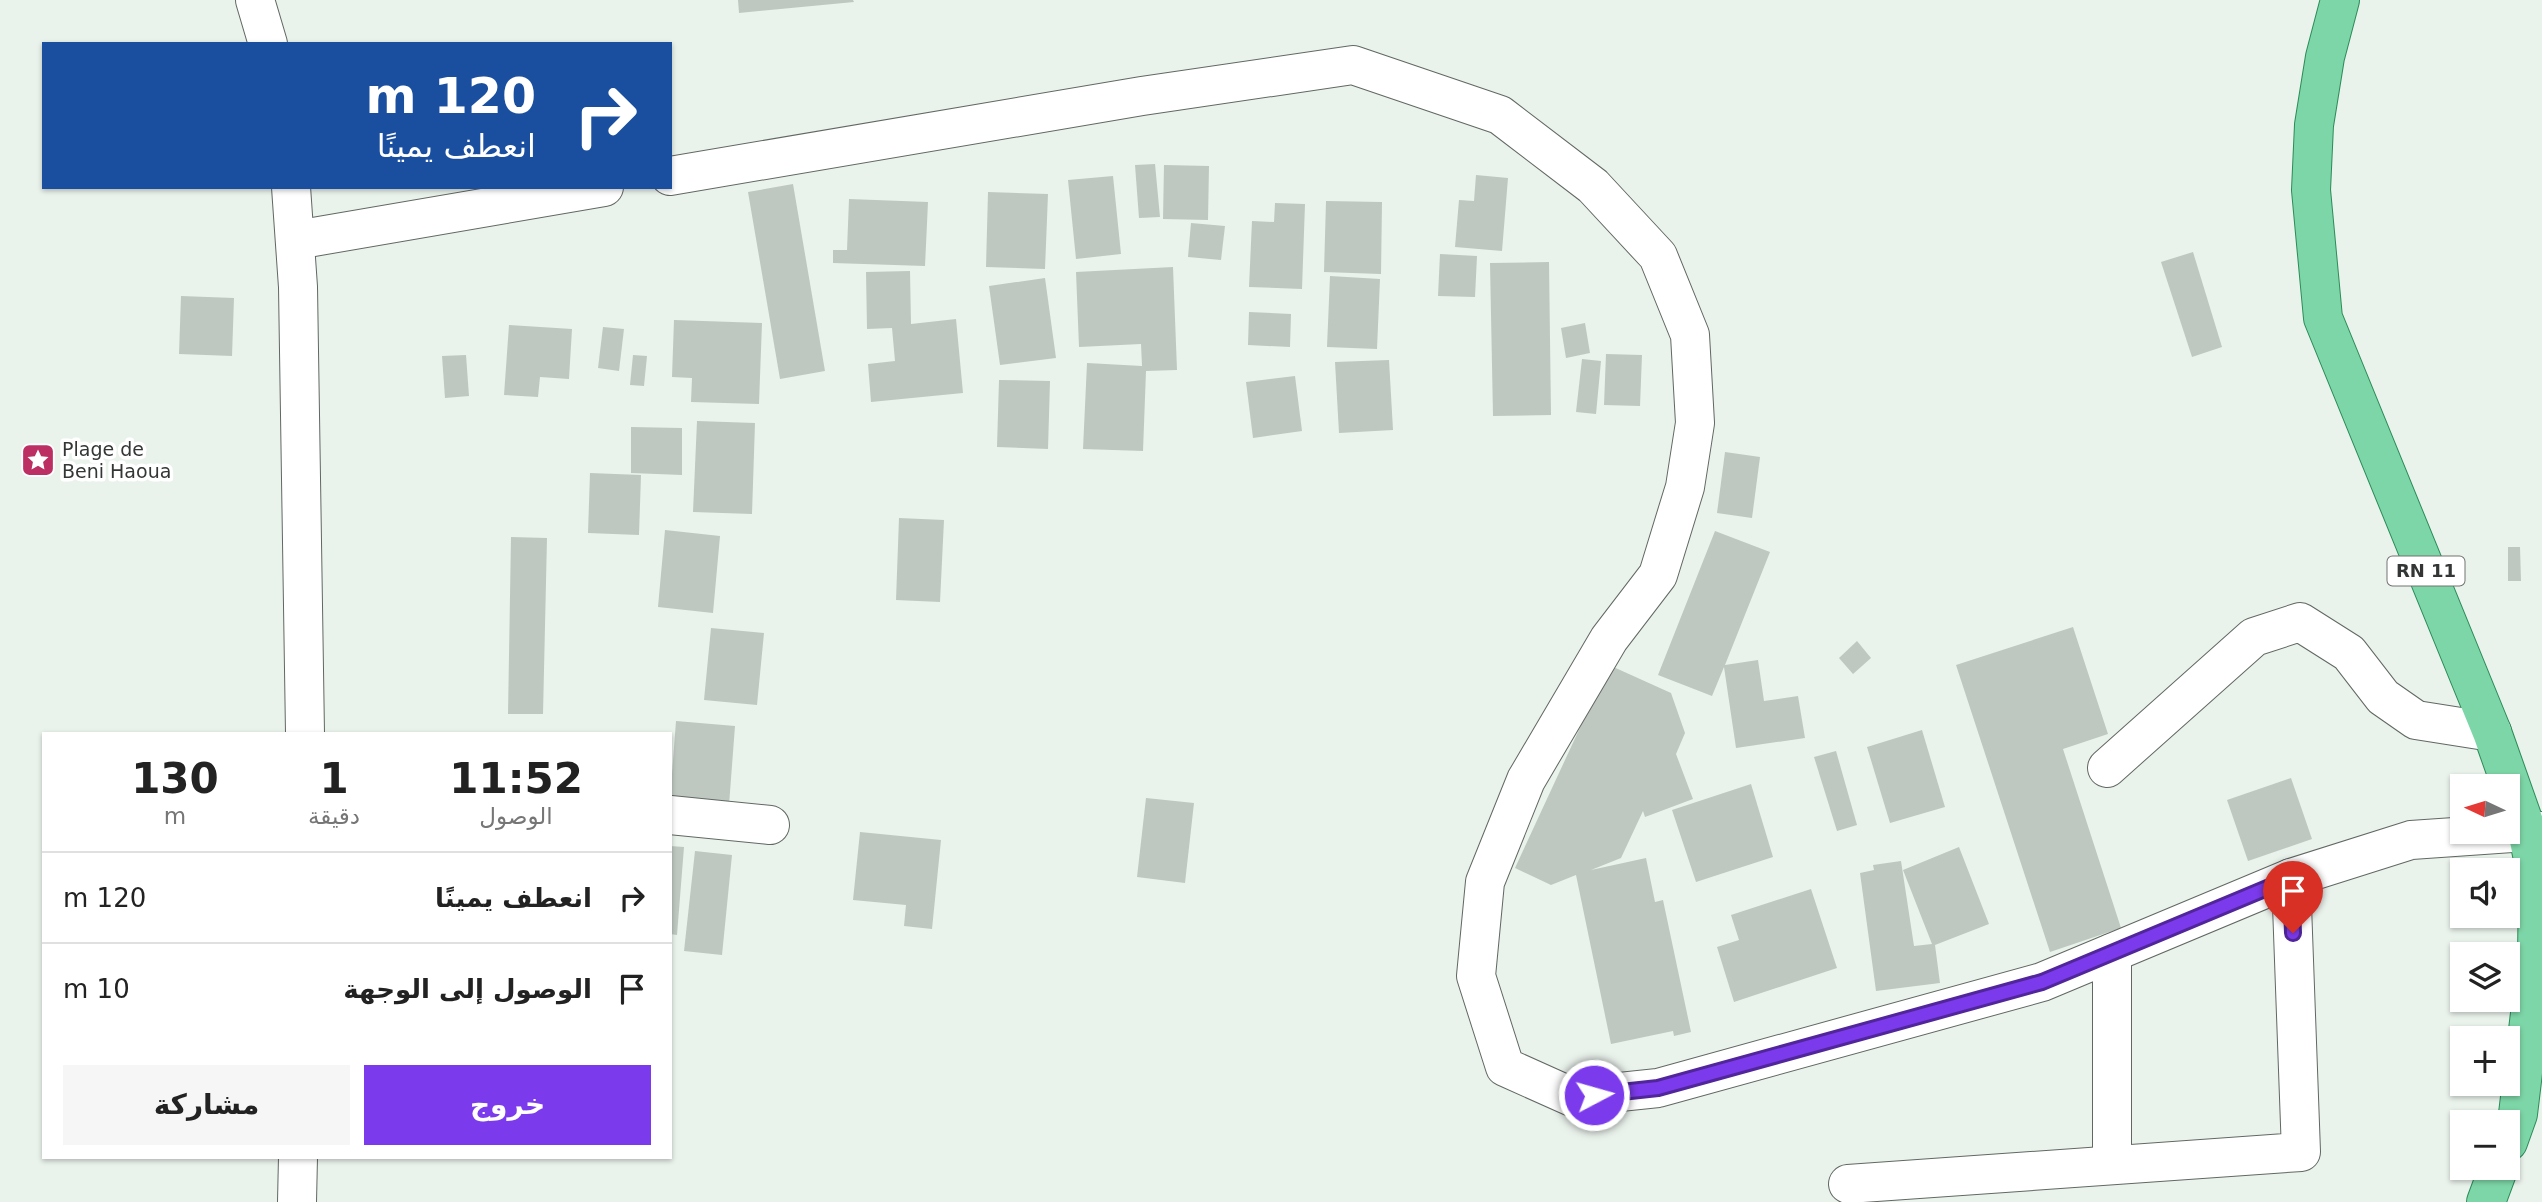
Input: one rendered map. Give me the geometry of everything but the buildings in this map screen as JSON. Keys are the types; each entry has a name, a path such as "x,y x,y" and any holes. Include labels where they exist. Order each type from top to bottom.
{"main road":[{"name":"RN 11","path":"2340,0 2325,57 2314,125 2311,190 2323,318 2535,831 2538,955 2519,1110"},
{"path":"2486,1202 2494,1180"}],"street":[{"path":"256,0 267,42"},
{"path":"672,176 1142,96 1353,65 1500,115 1593,186 1658,256 1689,335 1695,423 1685,487 1658,575 1609,639 1527,780 1485,882 1476,976 1505,1067 1572,1097 1658,1088 2042,982 2291,878 2411,840 2535,831"},
{"path":"291,189 296,240 305,732"},
{"path":"296,240 592,189"},
{"path":"2107,768 2254,637 2300,622 2349,653 2383,697 2416,720 2492,732"},
{"path":"672,815 770,824"},
{"path":"1848,1184 2301,1152 2291,878"},
{"path":"2112,953 2112,1165"},
{"path":"298,1159 298,1202"}],"place":[{"name":"Plage de Beni Haoua","path":"38,460"}],"route":[{"path":"1594,1095 1658,1088 2042,982 2291,878 2293,933"}]}
